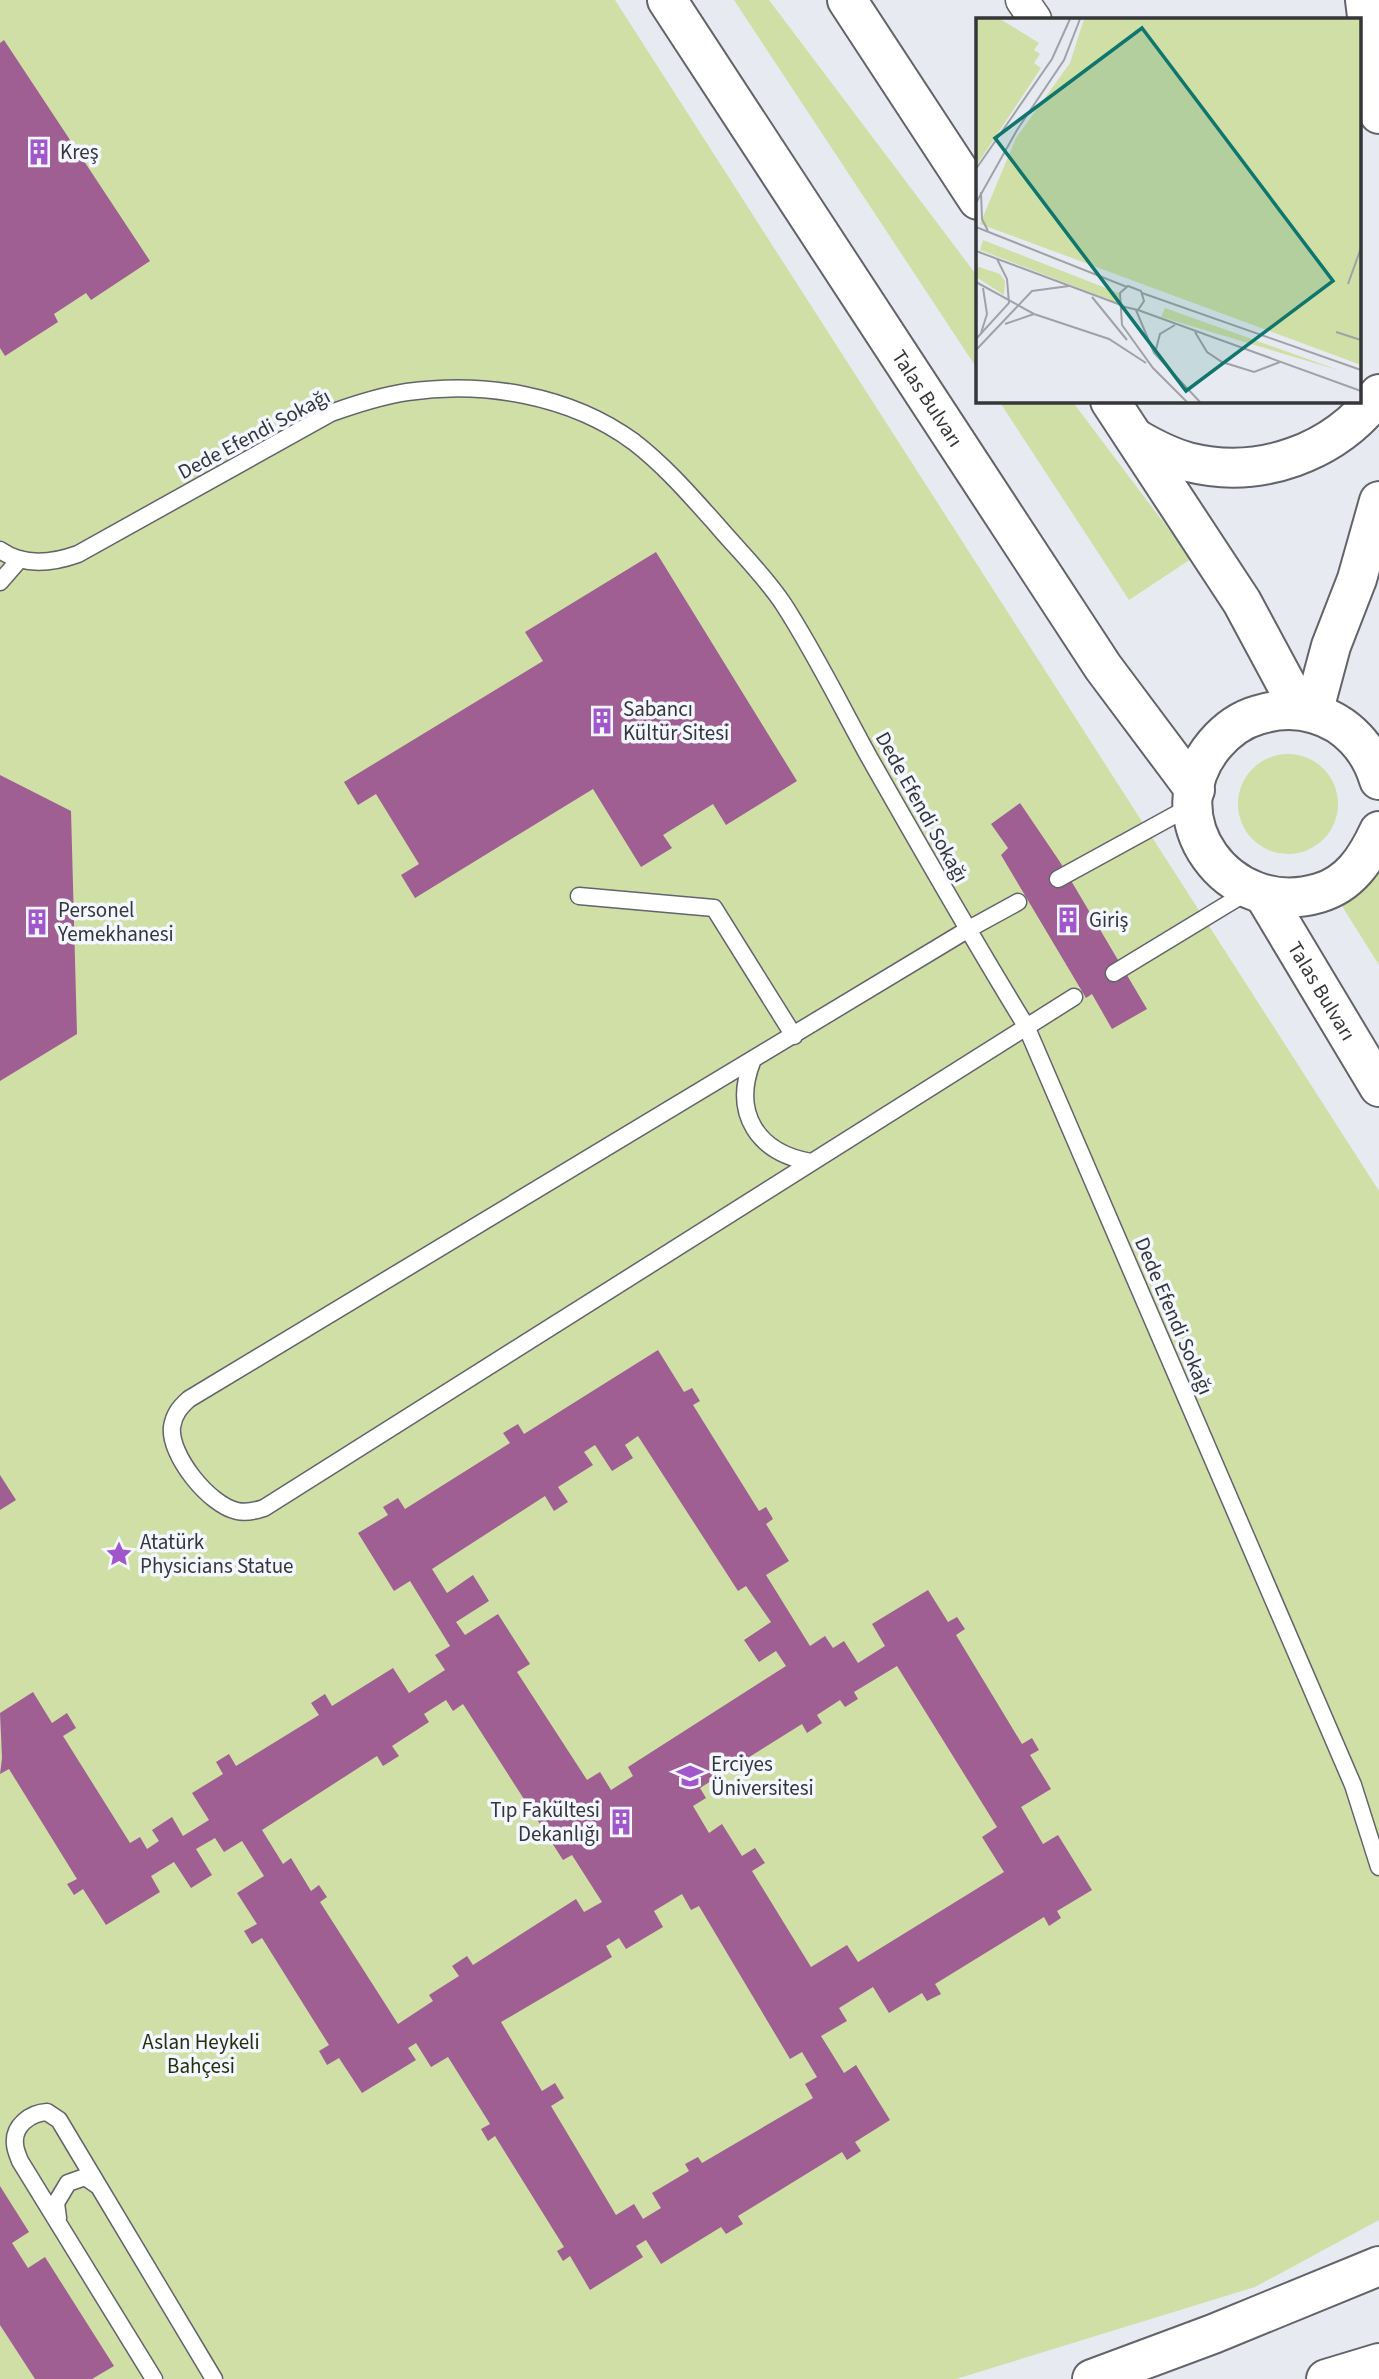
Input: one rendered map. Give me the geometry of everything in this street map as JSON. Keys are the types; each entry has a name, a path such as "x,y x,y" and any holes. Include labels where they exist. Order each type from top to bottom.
{"main road":[{"name":"Talas Bulvarı","path":"667,0 1103,667 1194,797"},
{"path":"847,0 976,197"},
{"path":"1364,0 1379,114"},
{"path":"1135,438 1160,452 1188,462 1245,468 1274,464 1327,443 1350,427 1379,394"},
{"path":"1111,402 1242,601 1307,711"},
{"path":"1307,711 1357,579 1379,501"},
{"path":"1379,780 1367,752 1350,732 1307,711 1273,710 1247,718 1225,733 1208,753 1196,778 1194,797 1197,831 1208,856 1226,876 1275,898 1303,898 1328,890 1351,876 1368,855 1379,831"},
{"name":"Talas Bulvarı","path":"1257,892 1379,1087"},
{"path":"1092,2379 1213,2334 1379,2266"},
{"path":"1326,2379 1379,2363"}],"street":[{"path":"1022,0 1034,18"}],"lane":[{"name":"Dede Efendi Sokağı","path":"0,550 20,559 40,562 60,561 78,554 331,413 368,400 405,392 444,388 523,394 580,412 632,441 662,465 783,603 967,930 1026,1026 1353,1785 1379,1867"},
{"path":"0,582 20,559"},
{"path":"1058,879 1194,797"},
{"path":"1114,973 1257,892"},
{"path":"579,896 714,908 794,1036"},
{"path":"1018,902 967,930 189,1399 174,1417 172,1430 183,1463 197,1482 224,1506 250,1512 264,1508 1074,997"},
{"path":"752,1062 746,1078 744,1096 747,1113 755,1129 765,1143 779,1153 811,1162"},
{"path":"154,2379 20,2161 14,2143 27,2117 47,2112 59,2120 214,2379"},
{"path":"60,2224 56,2203 68,2183 85,2177 100,2187"}],"green space":[{"name":"Erciyes Üniversitesi","path":"0,0 615,0 1379,1191 1379,2220 1255,2287 956,2379 0,2379"},
{"path":"734,0 769,0 976,274 976,367"},
{"path":"1000,402 1073,402 1191,559 1129,600"},
{"path":"1288,754 1316,762 1330,776 1338,804 1330,832 1316,846 1288,854 1260,846 1246,832 1238,804 1246,776 1260,762"},
{"path":"1379,845 1379,965 1325,879"}],"building":[{"name":"Kreş","path":"4,40 150,261 91,300 86,293 54,314 58,322 5,356 0,348 0,43"},
{"name":"Sabancı Kültür Sitesi","path":"656,552 797,781 726,825 713,804 663,835 672,848 641,867 593,789 415,898 401,875 419,864 376,794 358,805 344,782 543,661 525,632"},
{"name":"Personel Yemekhanesi","path":"0,775 71,811 77,1034 0,1081"},
{"name":"Giriş","path":"1020,803 1060,862 1147,1009 1112,1029 1092,994 1086,998 1001,855 1008,848 991,824"},
{"name":"Tıp Fakültesi Dekanlığı","path":"658,1350 684,1392 692,1388 700,1401 693,1405 759,1511 766,1507 773,1519 766,1524 789,1561 766,1575 810,1646 825,1636 833,1648 844,1641 858,1663 885,1646 872,1624 928,1590 948,1622 957,1617 965,1629 956,1635 1022,1744 1032,1738 1039,1750 1030,1755 1051,1789 1021,1807 1043,1844 1058,1835 1092,1890 1057,1911 1061,1918 1049,1926 1044,1917 935,1984 941,1994 927,2001 922,1993 889,2013 873,1987 839,2008 847,2021 821,2036 844,2073 856,2065 890,2120 855,2142 861,2151 847,2160 842,2152 738,2216 743,2224 726,2234 721,2227 661,2264 646,2240 636,2246 643,2257 590,2290 570,2256 563,2261 557,2251 564,2247 495,2136 488,2141 481,2129 490,2124 448,2057 431,2067 416,2043 408,2048 416,2060 362,2093 339,2058 327,2065 319,2051 329,2045 262,1938 252,1944 244,1931 257,1924 237,1893 264,1876 242,1841 224,1852 215,1838 196,1849 212,1875 191,1888 174,1862 151,1876 160,1892 106,1925 83,1889 74,1895 67,1884 77,1879 9,1769 0,1774 0,1713 33,1692 52,1723 67,1713 76,1728 63,1736 130,1843 140,1837 147,1849 159,1841 152,1830 172,1817 183,1836 209,1820 192,1793 223,1774 216,1762 229,1754 236,1766 319,1715 311,1703 325,1694 332,1706 393,1668 409,1693 445,1670 435,1655 450,1646 410,1581 394,1591 358,1533 388,1515 383,1507 398,1498 405,1509 510,1443 503,1433 518,1424 524,1434","holes":["638,1436 738,1591 746,1586 771,1622 744,1640 759,1662 776,1651 786,1666 628,1767 633,1776 611,1790 600,1772 587,1780 517,1672 530,1664 498,1614 465,1635 456,1622 489,1601 473,1575 447,1593 432,1569 545,1496 554,1511 568,1502 558,1487 593,1465 584,1452 595,1445 612,1471 633,1458 625,1445","897,1666 997,1827 982,1837 1004,1872 858,1962 847,1945 811,1967 752,1871 765,1863 755,1848 742,1856 722,1824 709,1833 693,1806 706,1798 700,1788 802,1724 807,1733 822,1723 817,1715 840,1700 845,1707 858,1699 854,1692","446,1700 453,1711 463,1704 563,1860 572,1855 602,1902 584,1912 576,1899 473,1965 467,1956 452,1966 459,1976 429,1995 433,2001 398,2024 320,1902 327,1897 319,1885 311,1891 291,1858 283,1864 262,1830 377,1756 383,1766 399,1756 392,1746 429,1722 424,1714","682,1894 691,1910 699,1906 790,2059 802,2052 817,2077 805,2084 813,2098 702,2163 698,2157 685,2164 689,2171 652,2193 661,2208 643,2219 634,2204 616,2215 551,2106 564,2098 555,2083 542,2091 501,2022 612,1957 606,1946 619,1938 626,1949 663,1927 654,1911"]},
{"path":"0,1475 16,1500 0,1510"},
{"path":"0,2186 29,2232 12,2243 28,2268 45,2257 114,2366 92,2379 35,2379 0,2325"}],"place":[{"name":"Kreş","path":"39,152"},
{"name":"Sabancı Kültür Sitesi","path":"602,721"},
{"name":"Giriş","path":"1068,920"},
{"name":"Personel Yemekhanesi","path":"37,922"},
{"name":"Atatürk Physicians Statue","path":"119,1554"},
{"name":"Erciyes Üniversitesi","path":"690,1776"},
{"name":"Tıp Fakültesi Dekanlığı","path":"621,1822"}],"park label":[{"name":"Aslan Heykeli Bahçesi","path":"201,2054"}]}
